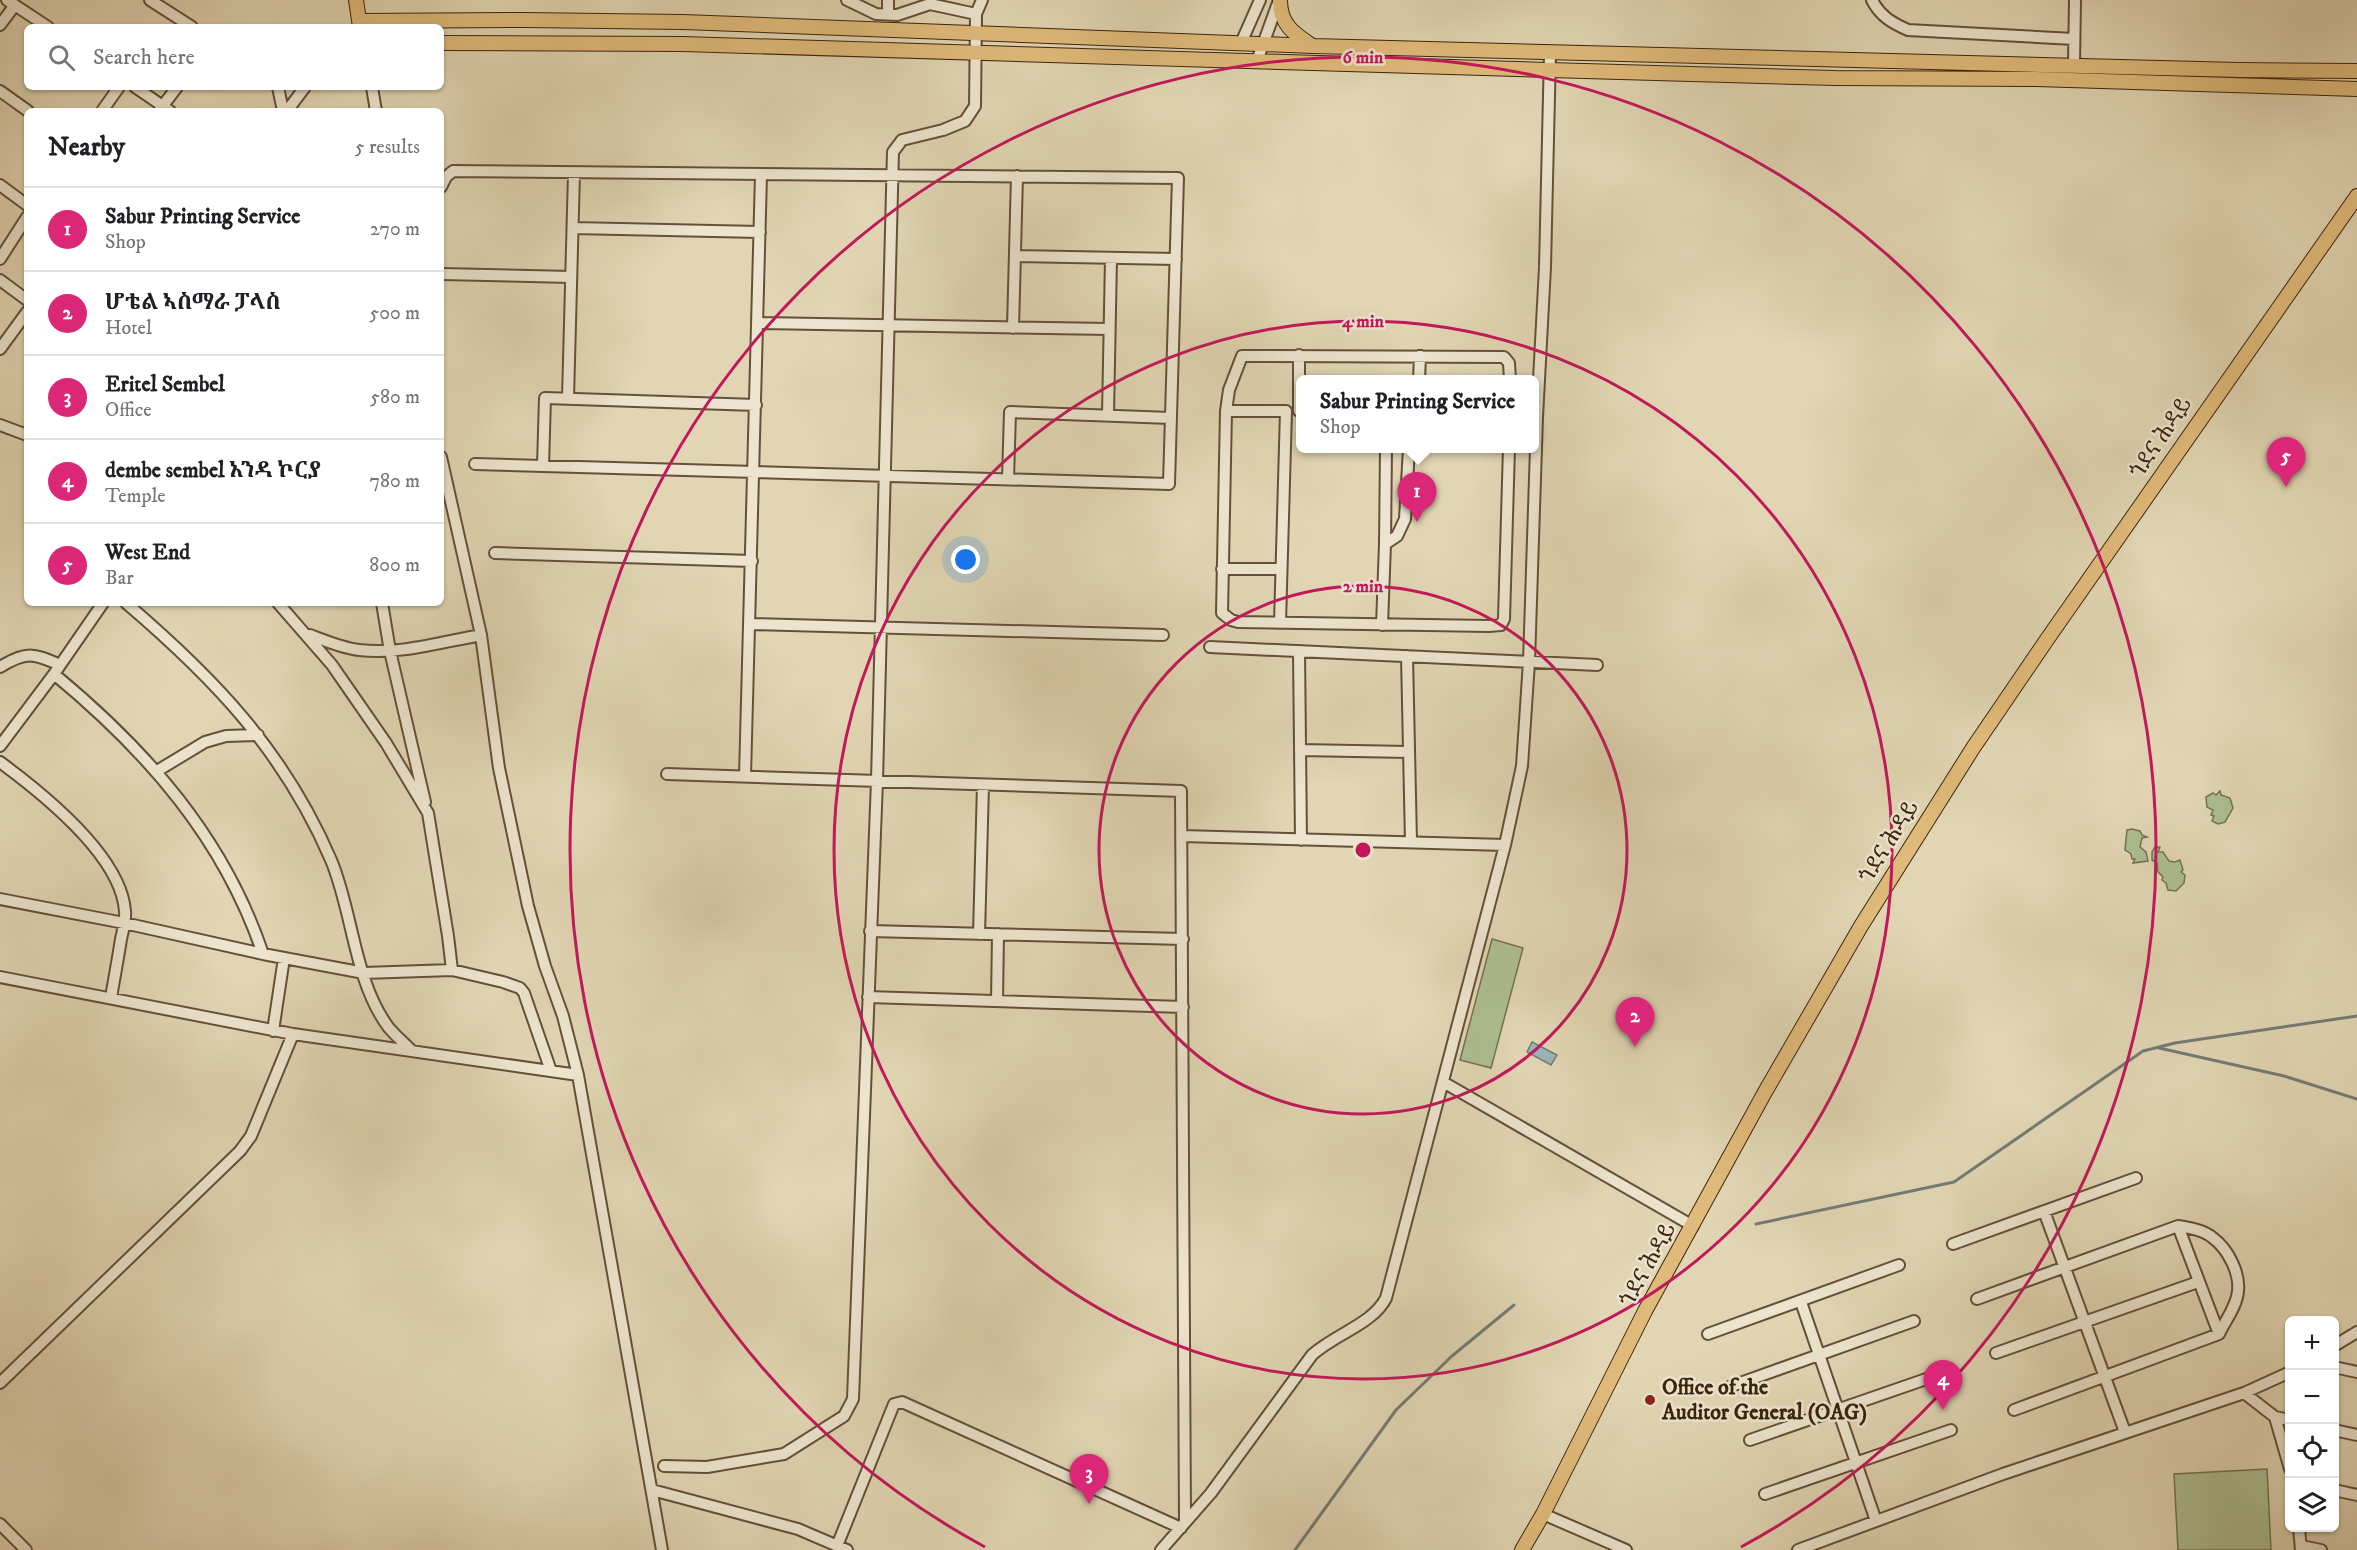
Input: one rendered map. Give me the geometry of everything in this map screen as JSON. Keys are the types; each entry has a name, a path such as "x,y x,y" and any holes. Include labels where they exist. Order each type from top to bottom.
{"main road":[{"path":"356,0 360,24 525,20 683,22 1550,53 2357,71"},
{"path":"1279,0 1282,18 1287,27 1313,46"},
{"path":"444,43 683,44 1835,78 2036,79 2357,90"},
{"path":"2327,89 2357,98"},
{"name":"ጎደና ሕዳይ","path":"1522,1550 1543,1514 1645,1311 1850,943 1949,785 2048,638 2357,196"}],"street":[{"path":"150,0 187,24"},
{"path":"847,0 876,14 897,15 925,2 976,14"},
{"path":"888,0 888,14"},
{"path":"664,1466 706,1467 784,1454 837,1422 850,1408 855,1380 877,781 879,628 893,152 902,140 965,122 975,106 976,14 982,0"},
{"path":"1241,43 1260,0"},
{"path":"1257,61 1279,0"},
{"path":"1872,0 1881,14 1891,23 1908,30 2074,39"},
{"path":"2074,65 2075,0"},
{"path":"0,25 10,2 43,24"},
{"path":"1539,375 1545,267 1550,53"},
{"path":"104,108 116,90"},
{"path":"139,90 161,108"},
{"path":"165,108 175,90"},
{"path":"280,90 284,108"},
{"path":"288,108 302,90"},
{"path":"372,90 376,108"},
{"path":"0,91 24,108"},
{"path":"444,182 453,171 1178,178 1169,484 475,464"},
{"path":"568,398 574,173"},
{"path":"746,776 761,175"},
{"path":"1013,328 1017,176"},
{"path":"0,185 24,203"},
{"path":"0,259 24,222"},
{"path":"573,228 760,232"},
{"path":"1015,256 1176,259"},
{"path":"1108,415 1111,258"},
{"path":"444,274 571,277"},
{"path":"0,280 24,298"},
{"path":"0,349 24,316"},
{"path":"757,323 1109,329"},
{"path":"1299,355 1299,375"},
{"path":"1509,453 1502,623 1497,626 1238,622 1225,617 1221,608 1226,411 1229,390 1242,356 1504,357 1509,363 1510,375"},
{"path":"1419,375 1420,356"},
{"path":"543,466 545,398 756,405"},
{"path":"1226,411 1296,411"},
{"path":"1280,623 1286,411"},
{"path":"1008,479 1011,412 1171,418"},
{"path":"0,425 24,434"},
{"path":"1382,625 1386,453"},
{"path":"1385,544 1398,536 1406,519 1409,453"},
{"path":"1161,1550 1211,1493 1312,1355 1332,1339 1363,1322 1382,1306 1386,1298 1505,845 1521,774 1529,662 1535,453"},
{"path":"444,471 481,635 499,768 528,906 545,966 564,1016 578,1075 662,1550"},
{"path":"495,553 752,561"},
{"path":"1222,569 1280,569"},
{"path":"0,746 101,606"},
{"path":"130,606 176,645 204,673 258,735 303,803 331,859 364,973 380,1013 388,1027 411,1050"},
{"path":"281,606 332,664 364,710 428,813"},
{"path":"382,606 390,651 428,813 452,970"},
{"path":"750,624 1163,635"},
{"path":"307,634 330,643 360,650 390,651 481,635"},
{"path":"1210,647 1597,665"},
{"path":"1299,651 1301,840"},
{"path":"0,667 28,654 35,655 57,669 157,771 190,813 225,868 262,954"},
{"path":"1407,656 1411,843"},
{"path":"157,771 205,742 226,736 258,735"},
{"path":"1300,750 1409,752"},
{"path":"0,762 58,808 78,828 115,880 123,903 124,923 111,998"},
{"path":"667,774 1181,791 1183,1525"},
{"path":"979,934 983,785"},
{"path":"1182,836 1505,845"},
{"path":"0,899 364,973 452,970 510,984 524,993 551,1071"},
{"path":"870,931 1182,939"},
{"path":"997,1001 998,934"},
{"path":"273,1031 284,958"},
{"path":"0,976 273,1031 578,1075"},
{"path":"868,997 1183,1008"},
{"path":"0,1383 240,1151 251,1136 293,1034"},
{"path":"1443,1082 1693,1226"},
{"path":"1953,1244 2136,1178"},
{"path":"2044,1211 2125,1432"},
{"path":"2178,1226 2219,1334"},
{"path":"1977,1299 2178,1226 2197,1230 2213,1237 2231,1260 2238,1280 2238,1293 2219,1334 2013,1410"},
{"path":"1708,1334 1899,1265"},
{"path":"1996,1353 2198,1282"},
{"path":"1801,1302 1876,1521"},
{"path":"1729,1387 1914,1321"},
{"path":"2339,1343 2357,1332"},
{"path":"2339,1368 2357,1372"},
{"path":"1798,1550 2125,1432 2244,1393 2285,1374"},
{"path":"1750,1440 1932,1377"},
{"path":"2244,1393 2275,1417 2285,1419"},
{"path":"652,1490 798,1529 842,1548 894,1404 902,1402 1183,1525"},
{"path":"2275,1417 2285,1454"},
{"path":"1765,1494 1951,1430"},
{"path":"2339,1431 2357,1435"},
{"path":"2339,1491 2357,1495"},
{"path":"1543,1514 1626,1550"},
{"path":"0,1524 26,1550"},
{"path":"2299,1532 2301,1548 2321,1550"}],"green space":[{"path":"2220,791 2221,795 2230,798 2233,808 2225,822 2218,824 2212,821 2213,810 2207,807 2206,797 2213,793 2216,795"},
{"path":"2127,830 2140,831 2147,837 2142,838 2140,847 2146,852 2148,861 2133,863 2135,859 2132,859 2131,854 2125,850"},
{"path":"2155,847 2160,847 2158,852 2163,852 2169,861 2180,860 2183,870 2181,872 2185,875 2184,883 2176,891 2168,890 2166,883 2162,880 2163,877 2158,872 2157,863 2152,860"},
{"path":"1492,939 1523,948 1491,1068 1460,1060"},
{"path":"2267,1469 2271,1550 2178,1550 2174,1474"}],"water":[{"path":"1532,1042 1557,1055 1551,1065 1527,1052"}],"waterway":[{"path":"1756,1224 1954,1182 2143,1051 2175,1043 2357,1016"},
{"path":"2159,1048 2284,1076 2357,1099"},
{"path":"1295,1550 1396,1410 1452,1356 1514,1305"}],"place":[{"name":"West End","path":"2286,487"},
{"name":"Sabur Printing Service","path":"1417,522"},
{"name":"ሆቴል ኣስማራ ፓላስ","path":"1635,1047"},
{"name":"Office of the Auditor General (OAG)","path":"1650,1400"},
{"name":"dembe sembel አንዳ ኮርያ","path":"1943,1410"},
{"name":"Eritel Sembel","path":"1089,1504"}]}
